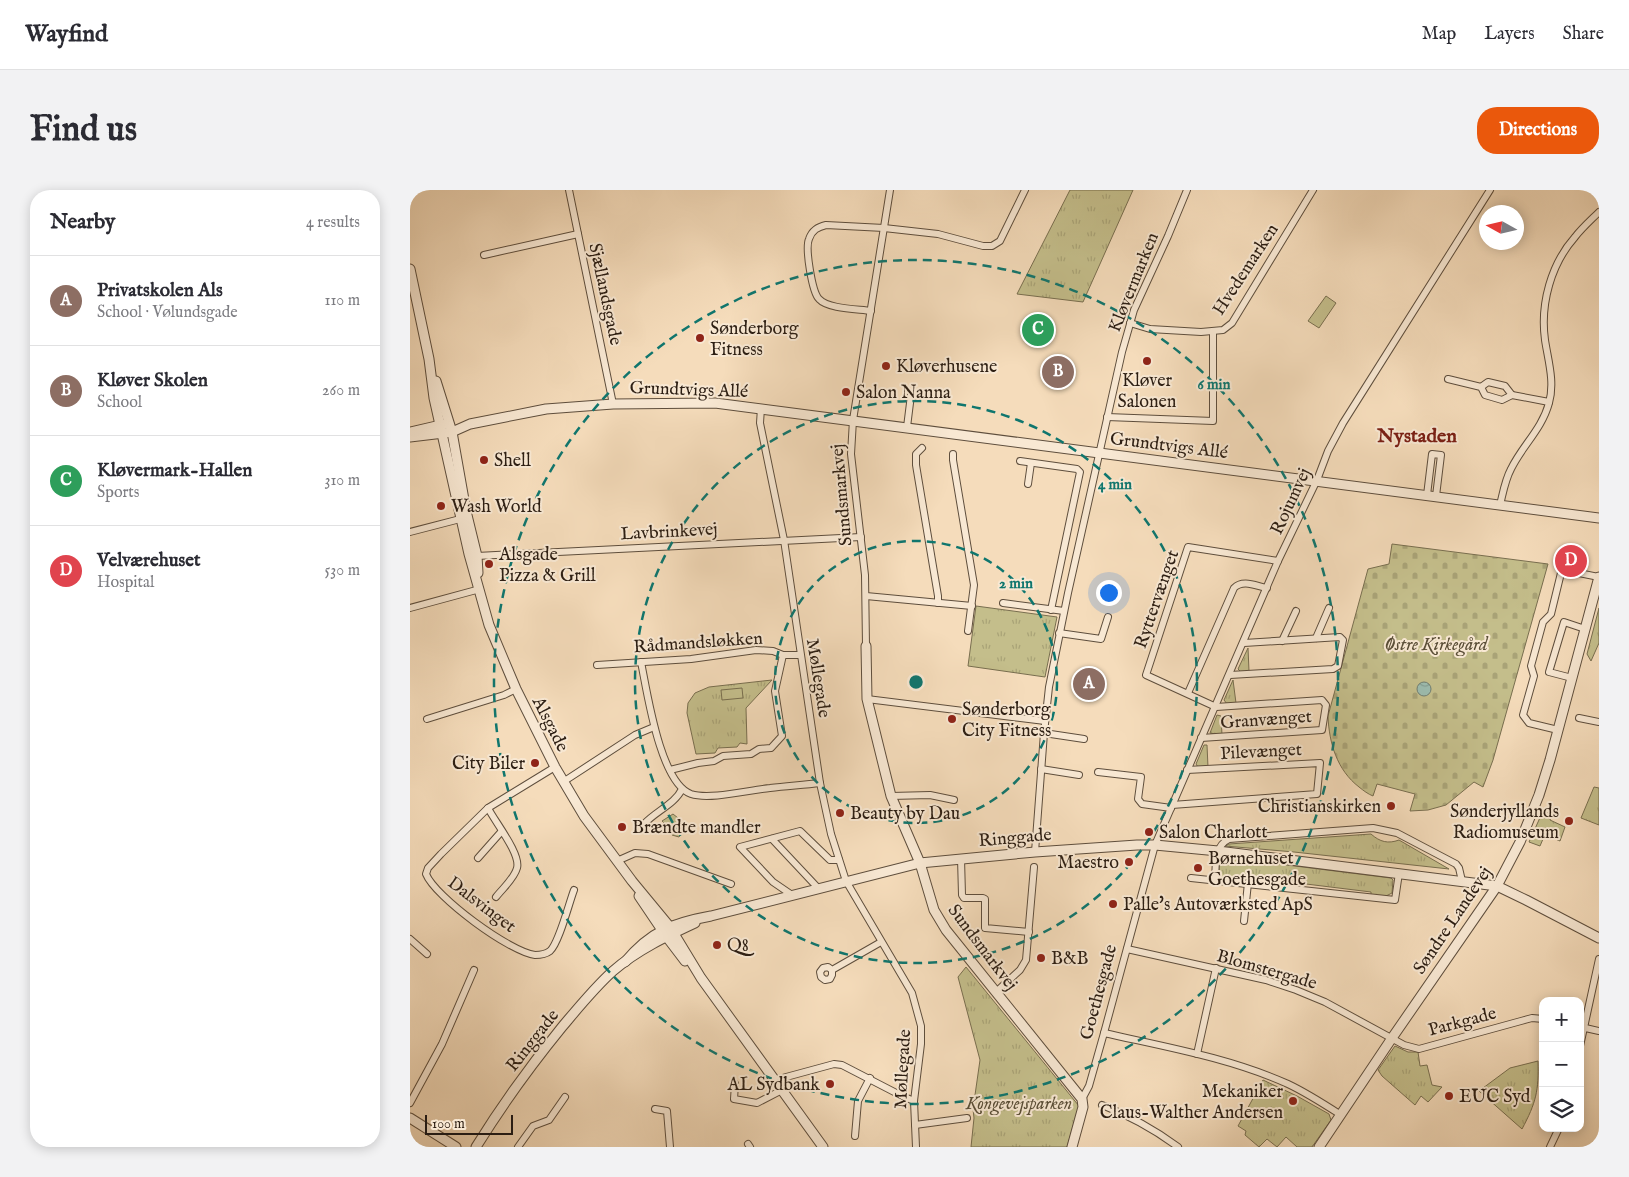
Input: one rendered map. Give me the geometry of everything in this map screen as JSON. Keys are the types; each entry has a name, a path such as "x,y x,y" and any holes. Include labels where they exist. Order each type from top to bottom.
{"street":[{"name":"Sjællandsgade","path":"569,190 613,404"},
{"name":"Sundsmarkvej","path":"890,190 853,420 850,454 862,537 866,596 867,699 891,796 920,863 934,910 946,930 1082,1099"},
{"path":"871,311 828,305 819,300 814,292 808,241 817,227 826,225 884,228 938,234 983,246 992,246 1000,241 1026,190"},
{"name":"Kløvermarken","path":"1035,852 1049,688 1059,632 1107,417 1134,310 1172,228 1187,190"},
{"name":"Hvedemarken","path":"1130,323 1150,329 1213,332 1223,330 1232,322 1313,190"},
{"name":"Rojumvej","path":"1155,845 1278,561 1317,480 1328,451 1353,407 1490,190"},
{"path":"1500,505 1510,470 1538,428 1549,402 1551,373 1544,322 1548,288 1564,252 1574,237 1599,212"},
{"path":"484,255 578,234"},
{"path":"410,269 446,428"},
{"name":"Hvedemarken","path":"1107,417 1213,421 1213,332"},
{"path":"429,359 434,398 446,428"},
{"path":"1448,379 1481,387 1488,382 1505,386 1512,395"},
{"path":"1481,387 1485,395 1502,400 1512,395 1549,402"},
{"path":"907,427 911,395"},
{"name":"Grundtvigs Allé","path":"410,432 470,424 546,409 613,404 716,403 1599,518"},
{"name":"Møllegade","path":"761,408 760,423 784,540 820,783 831,834 846,881 912,993 919,1018 922,1044 914,1101 916,1147"},
{"name":"Grundtvigs Allé","path":"410,437 446,428"},
{"name":"Alsgade","path":"446,428 459,476 469,554 494,639 516,689 555,767 584,816 632,881 642,901 668,932 823,1147"},
{"name":"Alsgade","path":"446,428 464,517 477,556 480,589"},
{"path":"922,448 916,454 916,465 938,603"},
{"path":"954,454 953,460 974,584 968,631"},
{"path":"1432,454 1441,455 1431,496 1432,454"},
{"path":"1020,461 1077,469 1080,472 1051,610"},
{"path":"1028,484 1031,463"},
{"path":"410,532 464,517"},
{"name":"Lavbrinkevej","path":"477,556 862,537"},
{"name":"Ryttervænget","path":"1216,707 1146,674 1188,547 1278,561"},
{"name":"Søndre Landevej","path":"1319,1147 1497,886 1520,842 1535,805 1558,730 1599,577 1564,570 1561,573 1551,614 1543,622 1531,666 1534,676 1523,716 1529,722 1558,730"},
{"path":"1188,694 1234,588 1238,584 1244,583 1267,588"},
{"path":"410,608 480,589"},
{"path":"866,596 972,606"},
{"path":"1003,603 1064,611"},
{"path":"1316,638 1329,608"},
{"path":"1282,641 1296,611"},
{"path":"1059,632 1102,640 1108,617"},
{"path":"1572,678 1549,672 1564,622 1585,629"},
{"path":"1230,675 1333,668 1338,666 1343,640 1340,637 1244,643"},
{"name":"Rådmandsløkken","path":"597,665 691,659 756,650 773,651 784,655 800,655"},
{"path":"670,770 714,761 723,756 750,754 758,749 771,748 782,736 775,691 784,655"},
{"path":"641,662 654,727 670,770 682,789 691,794 709,796 820,783"},
{"path":"427,719 504,695 516,689"},
{"path":"867,699 1045,721"},
{"name":"Granvænget","path":"1201,738 1322,730 1326,706 1322,700 1216,707"},
{"path":"1579,718 1599,722"},
{"path":"563,782 635,735 654,727"},
{"path":"1044,733 1084,740"},
{"name":"Pilevænget","path":"1171,806 1317,794 1320,763 1187,770"},
{"name":"Dalsvinget","path":"555,767 506,795 488,808 428,868 426,874 429,881 439,892 475,922 498,938 535,955 543,954 550,950 556,942 574,890"},
{"path":"1041,769 1079,775"},
{"path":"1098,772 1140,777 1138,799 1142,804 1171,806"},
{"path":"644,824 652,815 679,796 682,789"},
{"path":"891,796 930,795 954,800"},
{"name":"Dalsvinget","path":"488,808 518,860 514,875 496,897"},
{"path":"1215,880 1218,851 1222,842 1229,839 1373,828 1397,833 1456,864 1462,881"},
{"path":"792,895 773,882 740,847 800,831 830,860 839,860"},
{"name":"Dalsvinget","path":"478,858 501,832"},
{"path":"772,839 818,888"},
{"name":"Ringgade","path":"476,1147 496,1115 534,1062 584,1002 613,971 625,962 637,947 668,932 712,916 920,863 1035,852 1155,845 1218,851 1497,886 1599,938"},
{"name":"Goethesgade","path":"1072,1147 1083,1107 1082,1099 1089,1086 1155,845"},
{"path":"617,861 635,853 648,854 731,884"},
{"path":"961,858 962,895 964,898 985,899 985,928 1029,932"},
{"path":"996,992 1020,970 1026,960 1034,867"},
{"path":"1191,878 1395,900 1399,873"},
{"path":"1244,922 1248,883"},
{"path":"410,939 427,954"},
{"path":"832,970 881,942"},
{"name":"Blomstergade","path":"1127,949 1266,980 1325,1002 1392,1038"},
{"path":"1584,1020 1599,959"},
{"path":"1197,1054 1216,968"},
{"path":"410,1103 442,1044 474,970"},
{"name":"Parkgade","path":"1392,1038 1404,1045 1419,1049 1532,1018 1539,1019"},
{"path":"1584,1028 1599,1031"},
{"path":"1104,1033 1235,1064 1314,1097 1341,1115"},
{"path":"774,1080 834,1064 847,1066 914,1101"},
{"path":"855,1136 858,1101 870,1078"},
{"path":"735,1084 734,1099 757,1103 782,1090"},
{"path":"518,1147 533,1126 549,1120 565,1097"},
{"path":"1102,1105 1127,1114 1178,1147"},
{"path":"655,1109 666,1111 670,1147"},
{"path":"410,1118 456,1147"},
{"path":"915,1125 967,1118"},
{"path":"1550,1147 1557,1132"}],"green space":[{"path":"1070,190 1133,190 1083,302 1017,294"},
{"path":"1326,296 1336,303 1319,328 1308,321"},
{"name":"Østre Kirkegård","path":"1392,544 1548,564 1493,760 1483,787 1474,782 1446,805 1428,810 1410,811 1415,794 1377,784 1373,796 1359,787 1345,773 1332,746 1330,736 1328,716 1368,569 1389,564"},
{"path":"976,606 1057,617 1045,677 968,666"},
{"path":"1599,608 1599,643 1591,661 1587,654"},
{"path":"1248,648 1249,671 1241,672 1238,669"},
{"path":"772,680 746,708 747,744 740,743 737,747 718,748 715,753 696,754 687,713 688,703 695,693 709,687"},
{"path":"1233,680 1236,703 1227,704 1224,700"},
{"path":"742,688 743,698 722,700 721,690"},
{"path":"1217,715 1221,716 1222,735 1210,733"},
{"path":"1204,745 1207,745 1208,767 1198,767 1196,764"},
{"path":"1594,787 1599,788 1599,825 1581,818"},
{"path":"1543,811 1552,814 1550,820 1565,827 1560,841 1553,838 1555,834 1546,832 1540,846 1529,842"},
{"path":"673,814 678,818 679,833 681,834 679,837 672,835 669,828 662,821"},
{"path":"1371,834 1384,842 1399,840 1449,869 1225,846 1229,844"},
{"path":"1223,857 1391,878 1393,880 1392,893 1384,897 1371,896 1371,892 1241,876 1240,881 1221,879 1219,868"},
{"name":"Kongevejsparken","path":"966,967 1079,1106 1067,1147 971,1147 973,1109 980,1060 958,977"},
{"path":"1395,1046 1408,1052 1418,1052 1420,1066 1427,1065 1432,1085 1442,1087 1428,1102 1421,1096 1415,1105 1382,1076 1378,1070"},
{"path":"1538,1061 1536,1096 1522,1129 1479,1091 1510,1068"},
{"path":"1263,1080 1329,1114 1331,1120 1312,1147 1297,1147 1286,1137 1277,1147 1267,1139 1259,1147 1245,1135 1246,1131 1238,1126"}],"water":[{"path":"1424,682 1429,684 1431,689 1429,694 1424,696 1419,694 1417,689 1419,684"}],"place":[{"name":"Kløvermark-Hallen","path":"1038,330"},
{"name":"Sønderborg Fitness","path":"700,338"},
{"name":"Kløver Salonen","path":"1147,361"},
{"name":"Kløverhusene","path":"886,366"},
{"name":"Kløver Skolen","path":"1058,372"},
{"name":"Salon Nanna","path":"846,392"},
{"name":"Shell","path":"484,460"},
{"name":"Wash World","path":"441,506"},
{"name":"Velværehuset","path":"1571,561"},
{"name":"Alsgade Pizza & Grill","path":"489,564"},
{"name":"Privatskolen Als","path":"1089,684"},
{"name":"Sønderborg City Fitness","path":"952,719"},
{"name":"City Biler","path":"535,763"},
{"name":"Christianskirken","path":"1391,806"},
{"name":"Beauty by Dau","path":"840,813"},
{"name":"Sønderjyllands Radiomuseum","path":"1569,821"},
{"name":"Brændte mandler","path":"622,827"},
{"name":"Salon Charlott","path":"1149,832"},
{"name":"Maestro","path":"1129,862"},
{"name":"Børnehuset Goethesgade","path":"1198,868"},
{"name":"Palle's Autoværksted ApS","path":"1113,904"},
{"name":"Q8","path":"717,945"},
{"name":"B&B","path":"1041,958"},
{"name":"AL Sydbank","path":"830,1084"},
{"name":"EUC Syd","path":"1449,1096"},
{"name":"Mekaniker Claus-Walther Andersen","path":"1293,1101"}],"district":[{"name":"Nystaden","path":"1417,435"}]}
